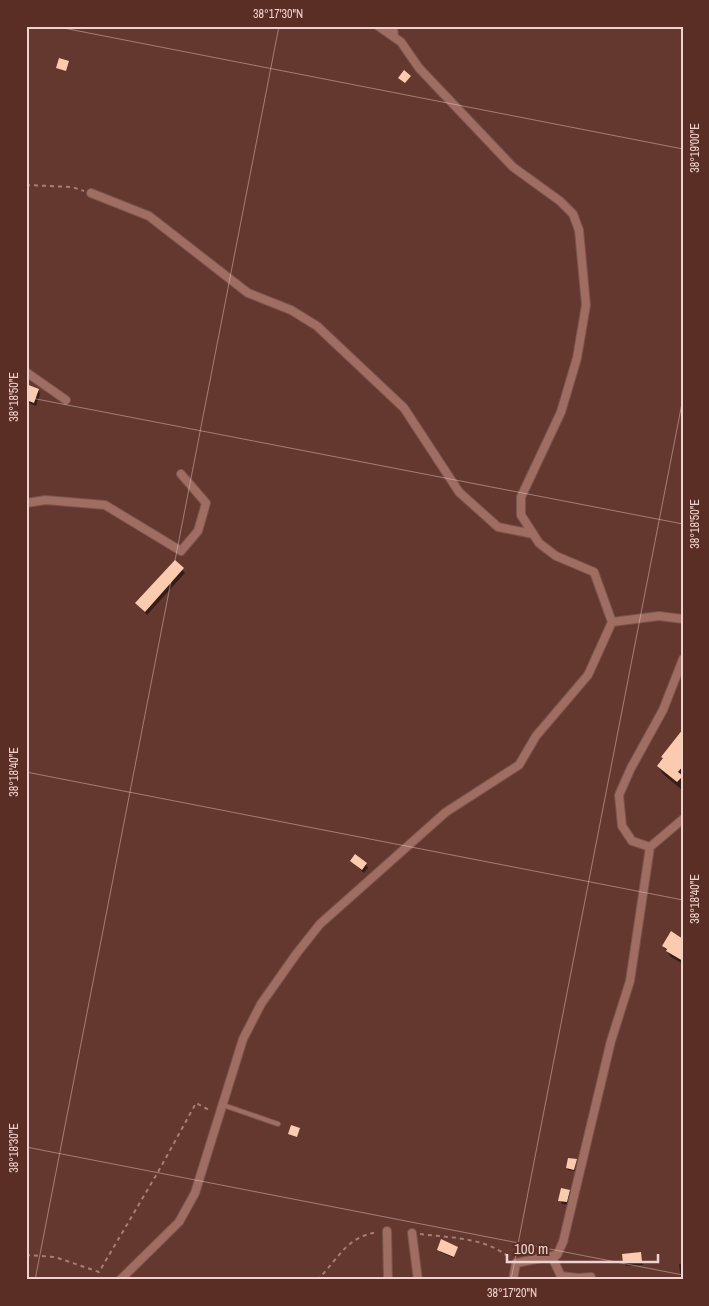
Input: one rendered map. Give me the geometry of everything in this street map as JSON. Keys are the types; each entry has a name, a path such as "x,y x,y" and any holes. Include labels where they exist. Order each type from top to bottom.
{"street":[{"path":"120,1280 179,1222 195,1193 243,1039 261,1004 320,924 446,812 519,765 536,736 588,675 612,622 594,572 556,556 539,543 521,515 521,496 561,412 577,358 586,305 579,230 573,214 560,201 513,167 484,139 394,37 378,26"},
{"path":"393,26 394,37"},
{"path":"91,193 149,216 248,294 291,310 317,326 404,408 459,492 498,527 533,534"},
{"path":"26,372 66,400"},
{"path":"26,503 46,500 105,505 181,551 198,531 206,503 180,474"},
{"path":"612,622 659,616 683,619"},
{"path":"650,847 632,841 622,826 619,795 630,768 663,710 683,659"},
{"path":"513,1280 516,1263 557,1255 565,1233 611,1041 630,981 650,847 683,819"},
{"path":"387,1231 388,1280"},
{"path":"412,1233 418,1280"},
{"path":"552,1257 560,1276 591,1277"}],"lane":[{"path":"223,1105 278,1124"}],"path":[{"path":"26,185 72,187 91,193"},
{"path":"26,1255 55,1257 99,1272 196,1102 220,1116"}],"building":[{"path":"59,58 69,61 66,71 56,68"},
{"path":"404,70 411,76 405,83 398,78"},
{"path":"26,384 39,389 34,403 26,400"},
{"path":"175,560 184,568 145,612 135,603"},
{"path":"683,729 683,766 678,772 683,776 677,782 657,766 663,758 661,757"},
{"path":"355,854 367,863 362,870 350,861"},
{"path":"671,931 683,939 683,961 666,951 667,949 662,946"},
{"path":"291,1125 300,1128 297,1137 288,1134"},
{"path":"568,1158 577,1159 574,1170 566,1168"},
{"path":"561,1188 570,1190 567,1202 558,1201"},
{"path":"441,1239 458,1247 454,1257 437,1250"},
{"path":"641,1252 642,1261 623,1263 622,1254"}]}
